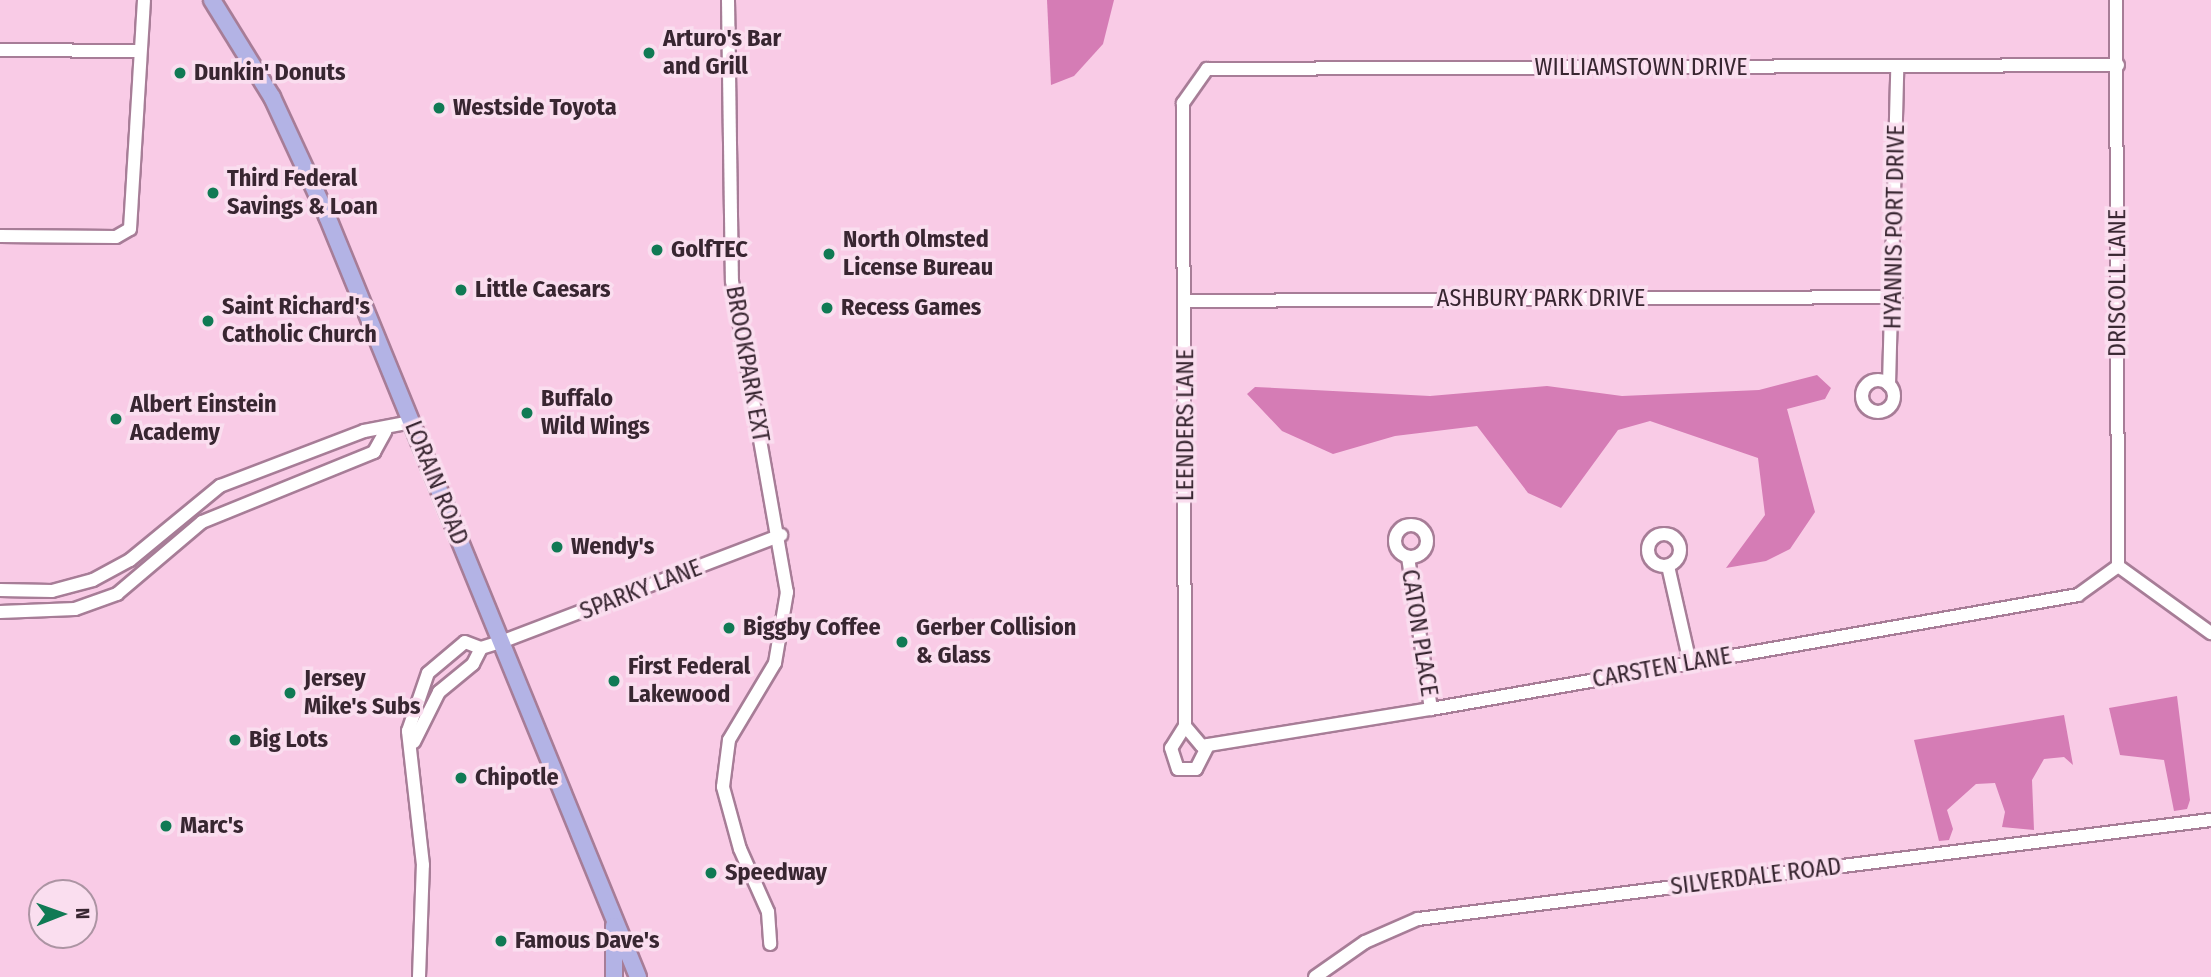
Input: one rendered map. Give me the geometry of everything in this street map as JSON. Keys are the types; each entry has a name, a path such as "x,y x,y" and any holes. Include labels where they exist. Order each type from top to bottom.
{"main road":[{"name":"LORAIN ROAD","path":"212,0 272,97 411,422 638,977"},
{"path":"614,920 614,977"}],"street":[{"path":"0,236 116,236 130,229 138,51 144,0"},
{"name":"BROOKPARK EXT","path":"728,0 732,281 781,535 787,592 783,635 761,693 742,715 724,760 725,802 768,912 770,944"},
{"name":"DRISCOLL LANE","path":"2116,0 2118,566"},
{"path":"0,50 138,51"},
{"name":"WILLIAMSTOWN DRIVE","path":"1183,103 1207,69 1897,69 2118,65"},
{"name":"HYANNIS PORT DRIVE","path":"1889,384 1896,297 1897,69"},
{"name":"LEENDERS LANE","path":"1183,103 1187,301 1185,726"},
{"name":"ASHBURY PARK DRIVE","path":"1187,301 1896,297"},
{"path":"0,590 52,591 93,580 130,560 220,486 364,430 385,432 411,422"},
{"path":"0,612 75,609 117,594 202,522 373,452 385,432"},
{"name":"SPARKY LANE","path":"414,742 409,724 424,679 465,642 481,648 501,642 781,535"},
{"name":"CATON PLACE","path":"1408,556 1431,709"},
{"path":"1668,566 1690,663"},
{"path":"2118,566 2211,633"},
{"name":"CARSTEN LANE","path":"1203,744 1431,709 2078,595 2118,566"},
{"path":"419,977 424,902 414,742 439,692 473,664 481,648"},
{"path":"1185,726 1203,744 1196,769 1178,769 1171,748 1185,726"},
{"name":"SILVERDALE ROAD","path":"1315,977 1365,942 1418,919 2211,820"}],"shaded area":[{"path":"1047,0 1114,0 1103,44 1074,76 1051,85"},
{"path":"1817,375 1831,388 1825,399 1787,409 1815,512 1790,549 1766,561 1726,568 1765,515 1758,458 1650,421 1618,430 1561,508 1528,493 1477,426 1395,436 1333,454 1282,431 1247,394 1255,387 1430,396 1547,386 1622,396 1759,390"},
{"path":"2177,696 2190,800 2187,809 2174,811 2164,760 2120,755 2109,708"},
{"path":"2064,715 2073,765 2064,757 2044,759 2032,780 2034,830 2002,827 2005,812 1995,783 1976,784 1947,810 1953,829 1949,840 1939,841 1914,740"}],"place":[{"name":"Arturo's Bar and Grill","path":"649,53"},
{"name":"Dunkin' Donuts","path":"180,73"},
{"name":"Westside Toyota","path":"439,108"},
{"name":"Third Federal Savings & Loan","path":"213,193"},
{"name":"GolfTEC","path":"657,250"},
{"name":"North Olmsted License Bureau","path":"829,254"},
{"name":"Little Caesars","path":"461,290"},
{"name":"Recess Games","path":"827,308"},
{"name":"Saint Richard's Catholic Church","path":"208,321"},
{"name":"Buffalo Wild Wings","path":"527,413"},
{"name":"Albert Einstein Academy","path":"116,419"},
{"name":"Wendy's","path":"557,547"},
{"name":"Biggby Coffee","path":"729,628"},
{"name":"Gerber Collision & Glass","path":"902,642"},
{"name":"First Federal Lakewood","path":"614,681"},
{"name":"Jersey Mike's Subs","path":"290,693"},
{"name":"Big Lots","path":"235,740"},
{"name":"Chipotle","path":"461,778"},
{"name":"Marc's","path":"166,826"},
{"name":"Speedway","path":"711,873"},
{"name":"Famous Dave's","path":"501,941"}]}
